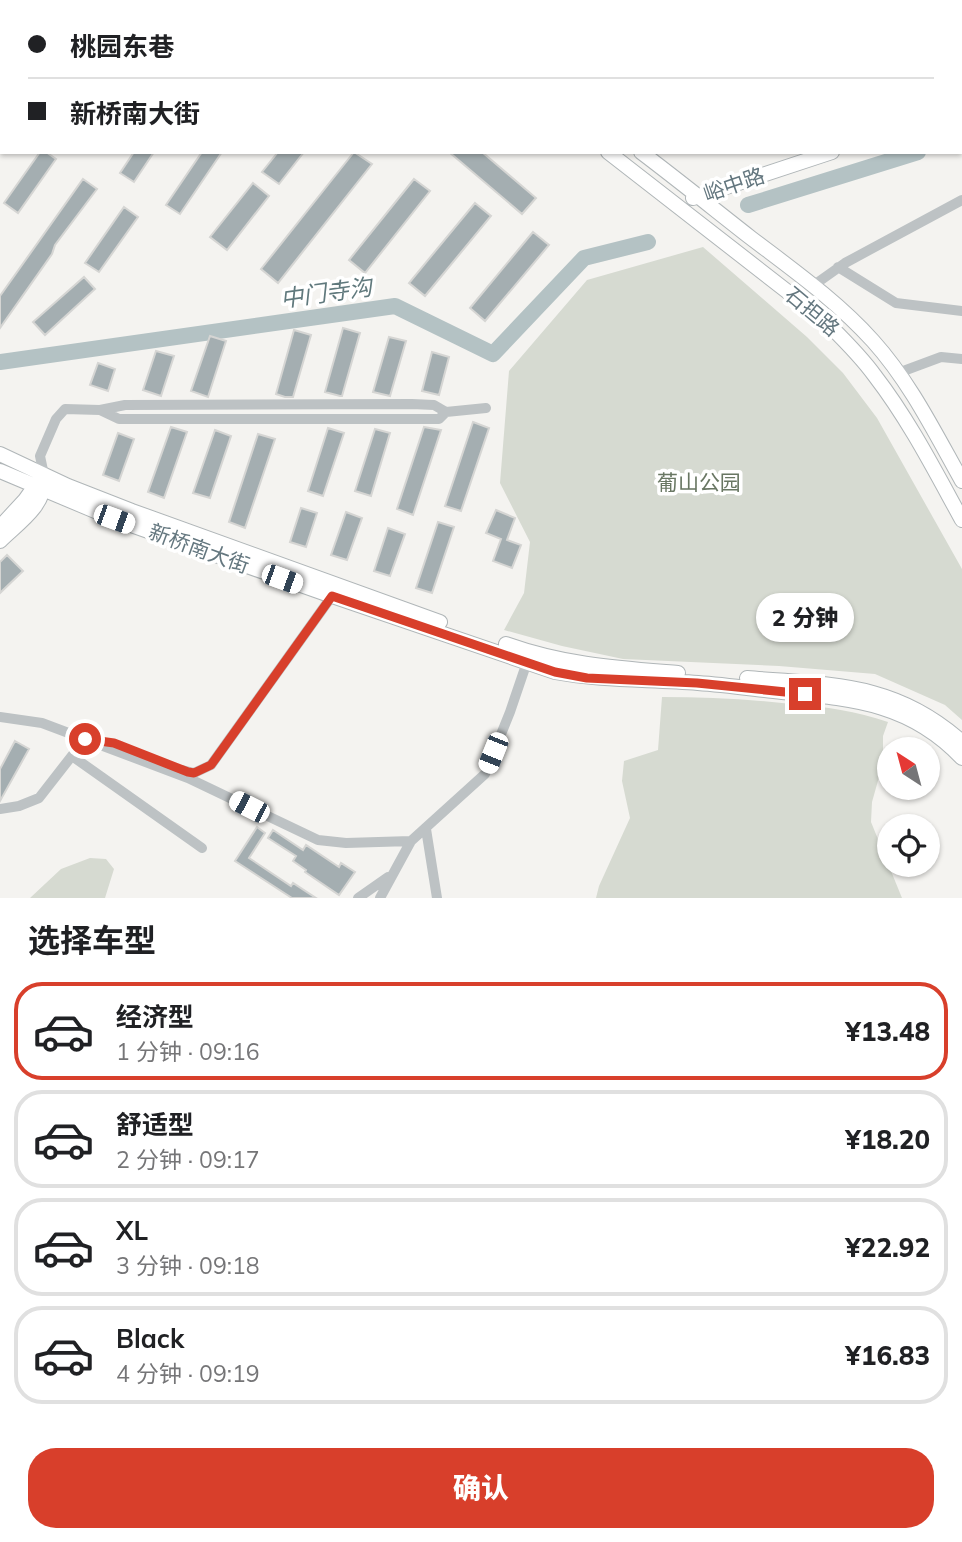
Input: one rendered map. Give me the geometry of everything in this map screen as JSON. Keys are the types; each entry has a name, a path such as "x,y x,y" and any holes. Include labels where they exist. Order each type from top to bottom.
{"main road":[{"name":"石担路","path":"611,154 824,320 853,348 904,417 962,520"},
{"name":"石担路","path":"644,154 814,285 875,343 919,405 962,481"},
{"name":"峪中路","path":"675,205 826,154"},
{"name":"新桥南大街","path":"0,454 41,483 114,519 555,672 587,678 697,683 849,698 886,708 925,726 962,758"},
{"name":"新桥南大街","path":"0,471 132,511 540,656 589,666 850,688 888,696 917,709 962,742"},
{"path":"0,527 41,483"},
{"path":"0,541 35,508 41,483"}],"street":[{"path":"814,285 838,267 962,200"},
{"path":"838,267 896,303 962,311"},
{"path":"898,373 940,357 962,359"},
{"path":"940,357 962,366"},
{"path":"41,483 40,456 57,419 65,409 100,410 119,419 439,419 446,412 486,408"},
{"path":"85,739 114,743 188,772 201,771 211,765 332,596"},
{"path":"380,898 411,841 485,774 527,662"},
{"path":"0,717 42,723 202,783 318,840 346,843 411,841"},
{"path":"0,809 19,806 39,798 85,739"},
{"path":"72,756 202,848"},
{"path":"426,829 437,898"},
{"path":"358,898 390,876"}],"green space":[{"name":"葡山公园","path":"703,247 807,337 843,373 877,418 962,569 962,720 945,705 875,674 779,666 623,659 504,630 524,593 530,542 500,483 509,371 587,280"},
{"path":"662,697 743,700 817,707 853,712 888,722 883,737 877,737 877,784 872,802 871,822 877,837 877,877 893,877 902,898 596,898 630,818 622,781 624,761 658,750"},
{"path":"90,858 106,859 114,869 105,898 30,898 61,869"}],"building":[{"path":"39,154 49,154 56,159 18,213 4,203"},
{"path":"133,154 153,154 134,182 120,173"},
{"path":"201,154 221,154 180,214 166,205"},
{"path":"276,154 302,154 279,184 262,172"},
{"path":"352,154 372,164 278,283 261,269"},
{"path":"451,154 484,154 536,198 522,214"},
{"path":"83,179 97,189 55,245 52,254 0,328 0,296"},
{"path":"414,179 430,191 365,273 349,260"},
{"path":"253,183 269,196 227,250 210,237"},
{"path":"475,203 491,216 425,296 409,283"},
{"path":"124,207 138,217 99,272 85,263"},
{"path":"533,232 549,245 485,321 470,308"},
{"path":"84,277 95,289 45,335 33,322"},
{"path":"343,328 360,333 340,396 325,392"},
{"path":"294,330 311,335 293,397 285,397 276,394"},
{"path":"210,336 226,341 208,397 191,391"},
{"path":"389,337 406,341 390,396 373,392"},
{"path":"156,351 174,356 161,396 143,390"},
{"path":"432,352 449,357 439,395 422,391"},
{"path":"98,363 115,369 108,391 90,385"},
{"path":"473,422 489,428 461,511 445,506"},
{"path":"171,427 187,432 164,498 148,492"},
{"path":"424,427 441,430 413,515 397,509"},
{"path":"328,428 344,433 323,496 308,491"},
{"path":"375,429 390,433 371,496 355,491"},
{"path":"215,430 231,436 210,498 193,493"},
{"path":"118,433 134,439 119,481 103,475"},
{"path":"258,434 275,439 245,528 229,522"},
{"path":"301,508 317,513 306,547 290,542"},
{"path":"496,510 515,518 507,540 521,545 512,568 493,561 501,539 486,533"},
{"path":"346,512 362,518 347,560 331,555"},
{"path":"438,522 454,527 432,593 416,588"},
{"path":"388,528 405,534 390,576 374,571"},
{"path":"7,555 23,571 0,593 0,562"},
{"path":"15,741 29,749 0,801 0,769"},
{"path":"257,827 265,833 249,858 291,886 293,883 316,898 292,898 235,861"},
{"path":"273,830 303,850 306,845 339,867 341,863 355,872 339,895 305,872 306,870 293,861 296,856 268,838"}],"waterway":[{"name":"中门寺沟","path":"748,205 912,154"},
{"name":"中门寺沟","path":"0,362 395,306 493,354 584,258 648,242"}],"route":[{"path":"85,739 114,743 188,772 201,771 211,765 332,596 555,672 587,678 697,683 805,694"}]}
